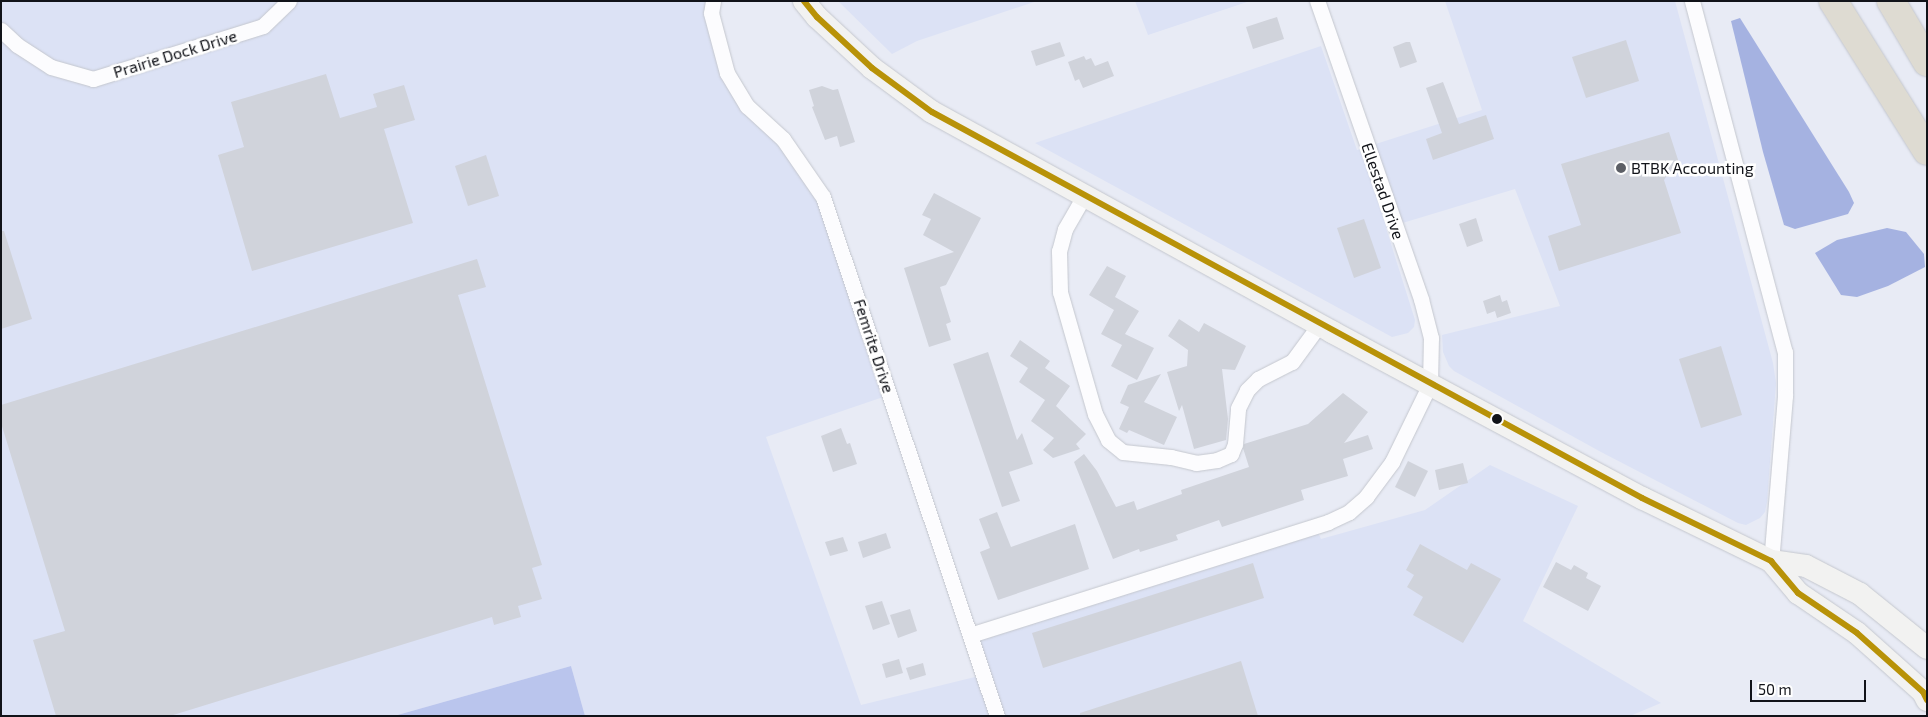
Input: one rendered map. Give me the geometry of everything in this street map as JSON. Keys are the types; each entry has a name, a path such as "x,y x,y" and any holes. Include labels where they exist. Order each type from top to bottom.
{"highway":[{"path":"1833,1 1927,150"},
{"path":"1890,1 1927,62"},
{"path":"1900,1 1927,38"}],"street":[{"name":"Prairie Dock Drive","path":"1,30 17,46 51,67 93,79 263,26 289,1"},
{"name":"Femrite Drive","path":"714,1 711,13 727,73 746,106 783,139 823,197 997,716"},
{"path":"804,1 817,17 872,68 932,112 1319,325 1642,498 1771,561 1806,566 1860,594 1927,648"},
{"name":"Ellestad Drive","path":"1317,1 1421,299 1431,338 1430,384"},
{"path":"1692,1 1785,352 1785,396 1771,561 1798,593 1856,633 1923,692 1927,700"},
{"path":"1084,196 1065,229 1060,251 1060,292 1095,414 1108,440 1123,452 1171,457 1196,463 1217,460 1230,454 1234,444 1238,408 1247,390 1258,380 1292,362 1319,325"},
{"path":"970,635 1328,522 1349,512 1366,497 1392,462 1430,384"}],"shaded area":[{"path":"1,1 713,1 727,73 814,182 889,395 766,437 861,705 983,675 970,635 1315,526 1321,539 1425,510 1490,465 1578,506 1523,621 1661,703 1630,716 585,716 571,666 394,716 1,716"},
{"path":"838,1 1037,1 917,41 892,54"},
{"path":"1135,1 1250,1 1148,35"},
{"path":"1445,1 1675,1 1773,363 1776,383 1767,502 1765,512 1760,518 1746,525 1738,523 1601,452 1454,371 1449,366 1443,352 1442,335 1560,306 1515,189 1386,228 1415,320 1414,327 1408,333 1392,337 1035,143 1321,46 1357,150 1482,110"},
{"path":"1740,18 1849,192 1854,203 1848,214 1795,229 1784,225 1763,152 1731,21"},
{"path":"1887,228 1906,232 1924,254 1925,267 1888,286 1857,297 1841,295 1815,253 1837,240"},
{"path":"571,666 585,716 394,716"}],"building":[{"path":"1277,17 1284,39 1253,49 1246,27"},
{"path":"1626,40 1639,81 1586,98 1572,57"},
{"path":"1060,42 1065,56 1036,66 1031,51"},
{"path":"1410,42 1417,62 1400,68 1393,47"},
{"path":"1084,56 1086,60 1091,58 1095,66 1108,61 1114,76 1083,88 1079,79 1075,81 1068,62"},
{"path":"326,74 340,118 377,107 373,94 404,85 415,120 384,129 413,223 252,271 218,155 244,147 231,102"},
{"path":"1443,82 1459,124 1486,115 1494,139 1433,160 1426,139 1442,133 1426,88"},
{"path":"822,86 833,90 838,89 855,142 840,147 837,136 825,140 812,107 814,106 809,90"},
{"path":"1669,132 1682,172 1666,177 1664,180 1681,233 1559,271 1548,236 1581,225 1561,164"},
{"path":"486,155 499,196 468,206 455,166"},
{"path":"934,193 981,218 946,285 940,287 951,322 946,324 951,340 929,347 904,268 954,252 923,235 931,219 922,215"},
{"path":"1476,218 1483,241 1467,247 1459,224"},
{"path":"1364,219 1381,268 1354,278 1337,228"},
{"path":"1,231 4,231 32,319 1,329"},
{"path":"477,259 486,287 458,295 542,565 532,568 542,599 518,606 521,617 494,625 492,617 170,716 56,716 33,640 65,631 1,423 1,405"},
{"path":"1107,266 1126,276 1115,297 1139,311 1125,334 1154,348 1137,380 1111,366 1122,345 1101,334 1114,310 1089,295"},
{"path":"1500,295 1502,302 1507,300 1511,313 1497,318 1495,311 1487,314 1483,301"},
{"path":"1179,319 1199,332 1204,323 1246,346 1235,370 1222,369 1228,419 1226,440 1194,449 1182,405 1179,411 1167,372 1187,366 1188,350 1168,336"},
{"path":"1020,340 1050,361 1045,368 1070,386 1056,406 1086,434 1076,444 1080,449 1053,458 1043,450 1054,438 1031,421 1045,400 1019,382 1028,368 1010,356"},
{"path":"1721,346 1742,415 1701,428 1679,359"},
{"path":"988,352 1017,440 1022,433 1033,464 1009,472 1020,501 1002,507 953,364"},
{"path":"1161,374 1144,402 1177,417 1164,445 1129,430 1127,433 1119,429 1129,407 1120,403 1128,385"},
{"path":"1343,393 1368,412 1344,443 1368,435 1373,449 1343,459 1348,476 1301,490 1304,500 1222,527 1219,520 1176,535 1178,540 1140,552 1139,549 1113,559 1074,462 1084,454 1097,471 1116,507 1134,501 1137,510 1182,494 1181,490 1249,467 1243,448 1244,444 1308,424"},
{"path":"841,428 847,444 850,443 857,464 833,472 821,436"},
{"path":"1408,461 1428,471 1415,497 1395,487"},
{"path":"1463,463 1468,483 1439,490 1435,470"},
{"path":"997,512 1011,547 1075,524 1089,569 998,600 980,552 990,548 979,519"},
{"path":"886,533 891,548 863,558 858,542"},
{"path":"843,537 848,551 830,556 825,542"},
{"path":"1420,544 1467,570 1471,563 1501,579 1463,643 1413,615 1423,597 1407,587 1414,575 1406,570"},
{"path":"1556,562 1571,570 1574,565 1588,573 1586,578 1601,586 1588,611 1543,587"},
{"path":"1253,563 1264,598 1043,668 1032,633"},
{"path":"882,601 890,624 873,630 865,606"},
{"path":"910,609 917,631 898,638 890,615"},
{"path":"899,659 903,673 886,678 882,664"},
{"path":"1241,661 1258,716 1080,716 1080,713"},
{"path":"923,663 926,675 910,680 906,668"}],"transit line":[{"path":"804,1 817,17 872,68 932,112 1642,498 1771,561 1798,593 1857,633 1923,692 1927,700"}],"place":[{"name":"BTBK Accounting","path":"1621,168"}]}
